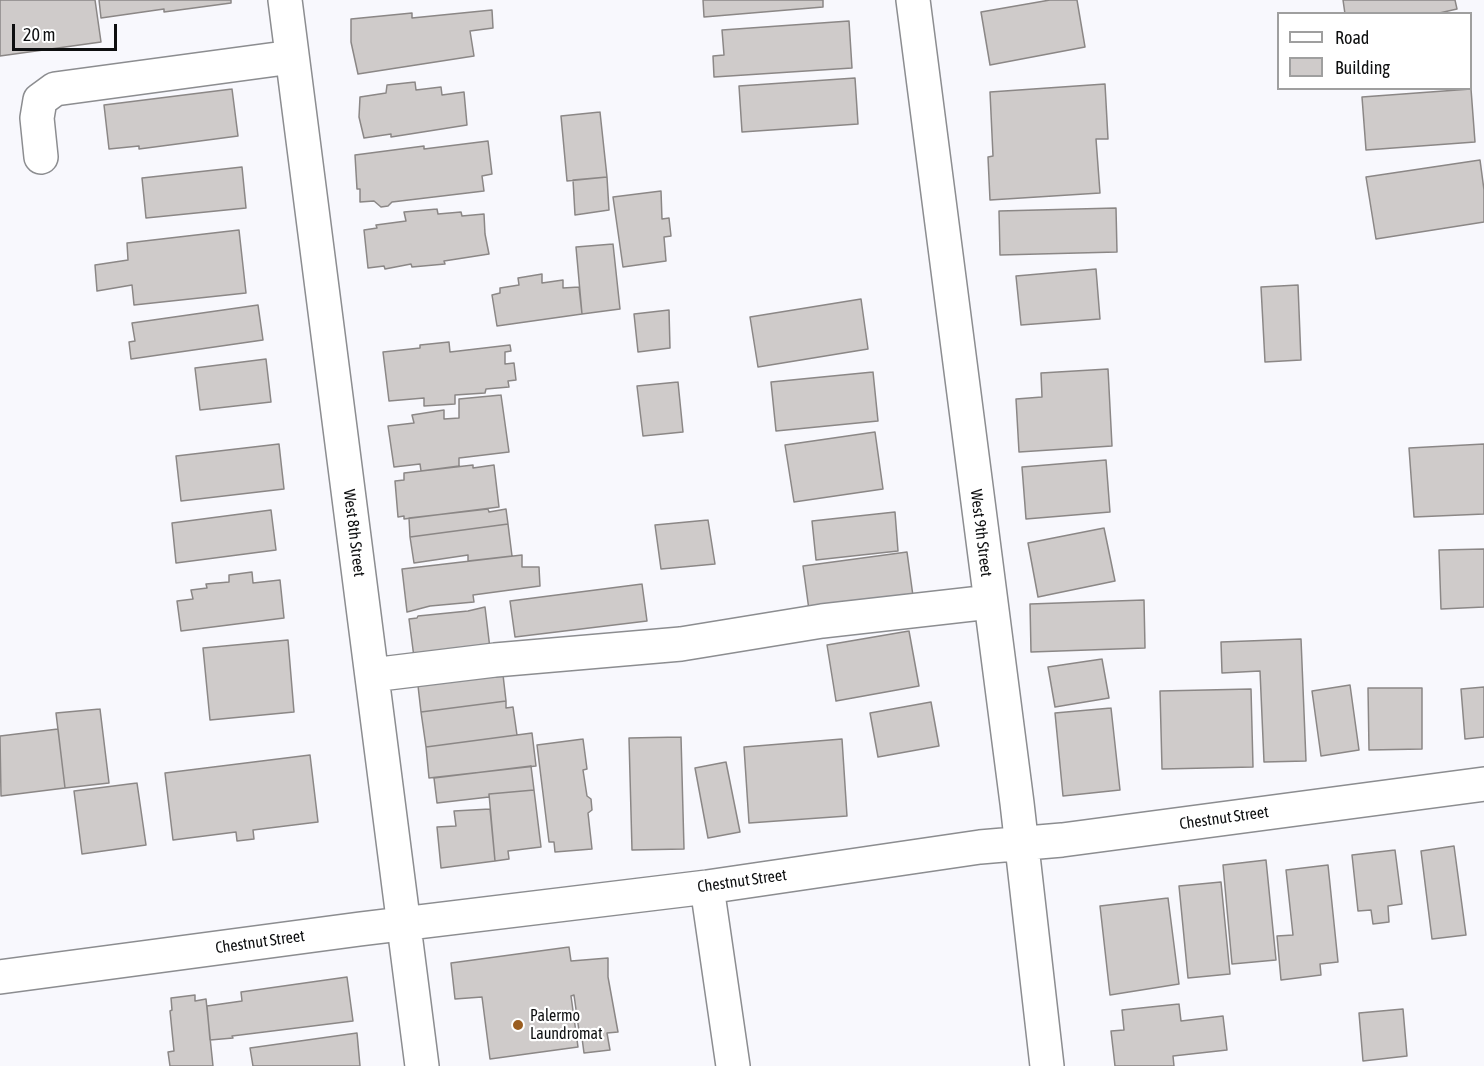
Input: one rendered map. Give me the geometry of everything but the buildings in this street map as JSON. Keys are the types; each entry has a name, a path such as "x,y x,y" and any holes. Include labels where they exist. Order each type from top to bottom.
{"street":[{"name":"West 8th Street","path":"285,0 422,1066"},
{"name":"West 9th Street","path":"913,0 1022,843 1047,1066"},
{"path":"41,157 37,118 40,100 55,89 292,57"},
{"path":"372,675 495,660 681,644 822,621 990,602"},
{"name":"Chestnut Street","path":"0,977 360,929 707,887 969,849 1062,840 1484,784"},
{"path":"707,887 733,1066"}],"place":[{"name":"Palermo Laundromat","path":"518,1025"}]}
